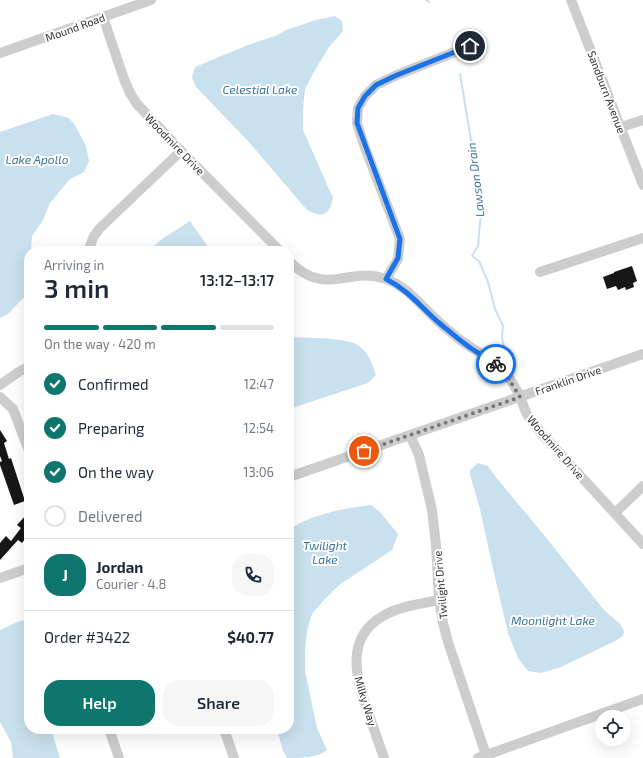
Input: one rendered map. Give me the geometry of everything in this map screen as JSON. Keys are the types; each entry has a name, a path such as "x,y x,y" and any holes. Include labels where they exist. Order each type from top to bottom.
{"street":[{"name":"Mound Road","path":"0,53 151,0"},
{"name":"Sandburn Avenue","path":"571,0 643,185"},
{"name":"Woodmire Drive","path":"103,17 124,79 130,93 140,107 181,151 275,246"},
{"path":"386,279 398,258 400,239 357,123 358,108 365,96 376,85 470,46"},
{"path":"621,127 643,120"},
{"path":"90,246 94,236 100,228 181,151"},
{"path":"540,272 643,238"},
{"name":"Woodmire Drive","path":"294,265 305,274 321,280 371,276 386,279 399,285 408,292 458,338 496,364 505,373 520,397 527,415 541,433 643,544"},
{"name":"Franklin Drive","path":"294,475 643,354"},
{"path":"0,385 24,369"},
{"path":"0,397 13,408 24,438"},
{"name":"Twilight Drive","path":"410,435 418,455 432,510 443,623 482,756"},
{"path":"615,513 643,486"},
{"path":"0,578 24,570"},
{"name":"Milky Way","path":"384,758 358,680 356,666 357,650 368,628 384,615 401,609 440,600"},
{"path":"482,756 643,699"},
{"path":"111,734 119,758"},
{"path":"226,734 234,758"}],"water":[{"name":"Celestial Lake","path":"335,16 342,21 343,31 329,47 305,89 303,109 303,130 333,198 330,209 327,212 324,214 317,214 307,210 248,141 196,87 192,77 195,67 248,45 275,36 286,30 316,20"},
{"name":"Lake Apollo","path":"53,114 69,118 75,125 86,146 89,161 84,172 70,179 50,203 43,220 32,236 31,246 24,246 24,297 9,313 0,318 0,132"},
{"path":"190,221 208,246 154,246"},
{"path":"294,337 336,339 354,343 359,346 368,355 376,375 368,383 294,407"},
{"name":"Moonlight Lake","path":"478,463 488,466 604,610 620,624 624,631 623,636 561,667 541,673 528,671 518,658 508,633 480,509 470,475 470,470"},
{"name":"Twilight Lake","path":"371,505 380,512 398,534 392,550 339,585 312,614 307,631 305,671 317,728 327,750 314,756 287,758 283,751 278,734 294,734 294,527 318,516 350,508"},
{"path":"24,620 24,734 53,734 60,758 13,758 11,742 0,722 0,630"}],"building":[{"path":"632,266 637,281 633,283 634,287 626,290 625,287 618,290 616,286 607,289 603,277"},
{"path":"0,430 7,441 4,443 9,459 11,458 24,501 14,505 0,465 0,462 2,461 0,456"},
{"path":"24,517 24,540 22,543 18,540 0,560 0,543 6,536 11,541 21,528 17,525"}],"waterway":[{"name":"Lawson Drain","path":"460,74 476,170 481,212 478,246 472,256 479,261 488,282 495,309 503,326 502,339 505,349"}],"way so far":[{"path":"364,451 520,397 512,382 496,364"}],"route":[{"path":"470,46 376,85 365,96 358,108 357,123 400,239 398,258 386,279 399,285 458,338 496,364"}]}
